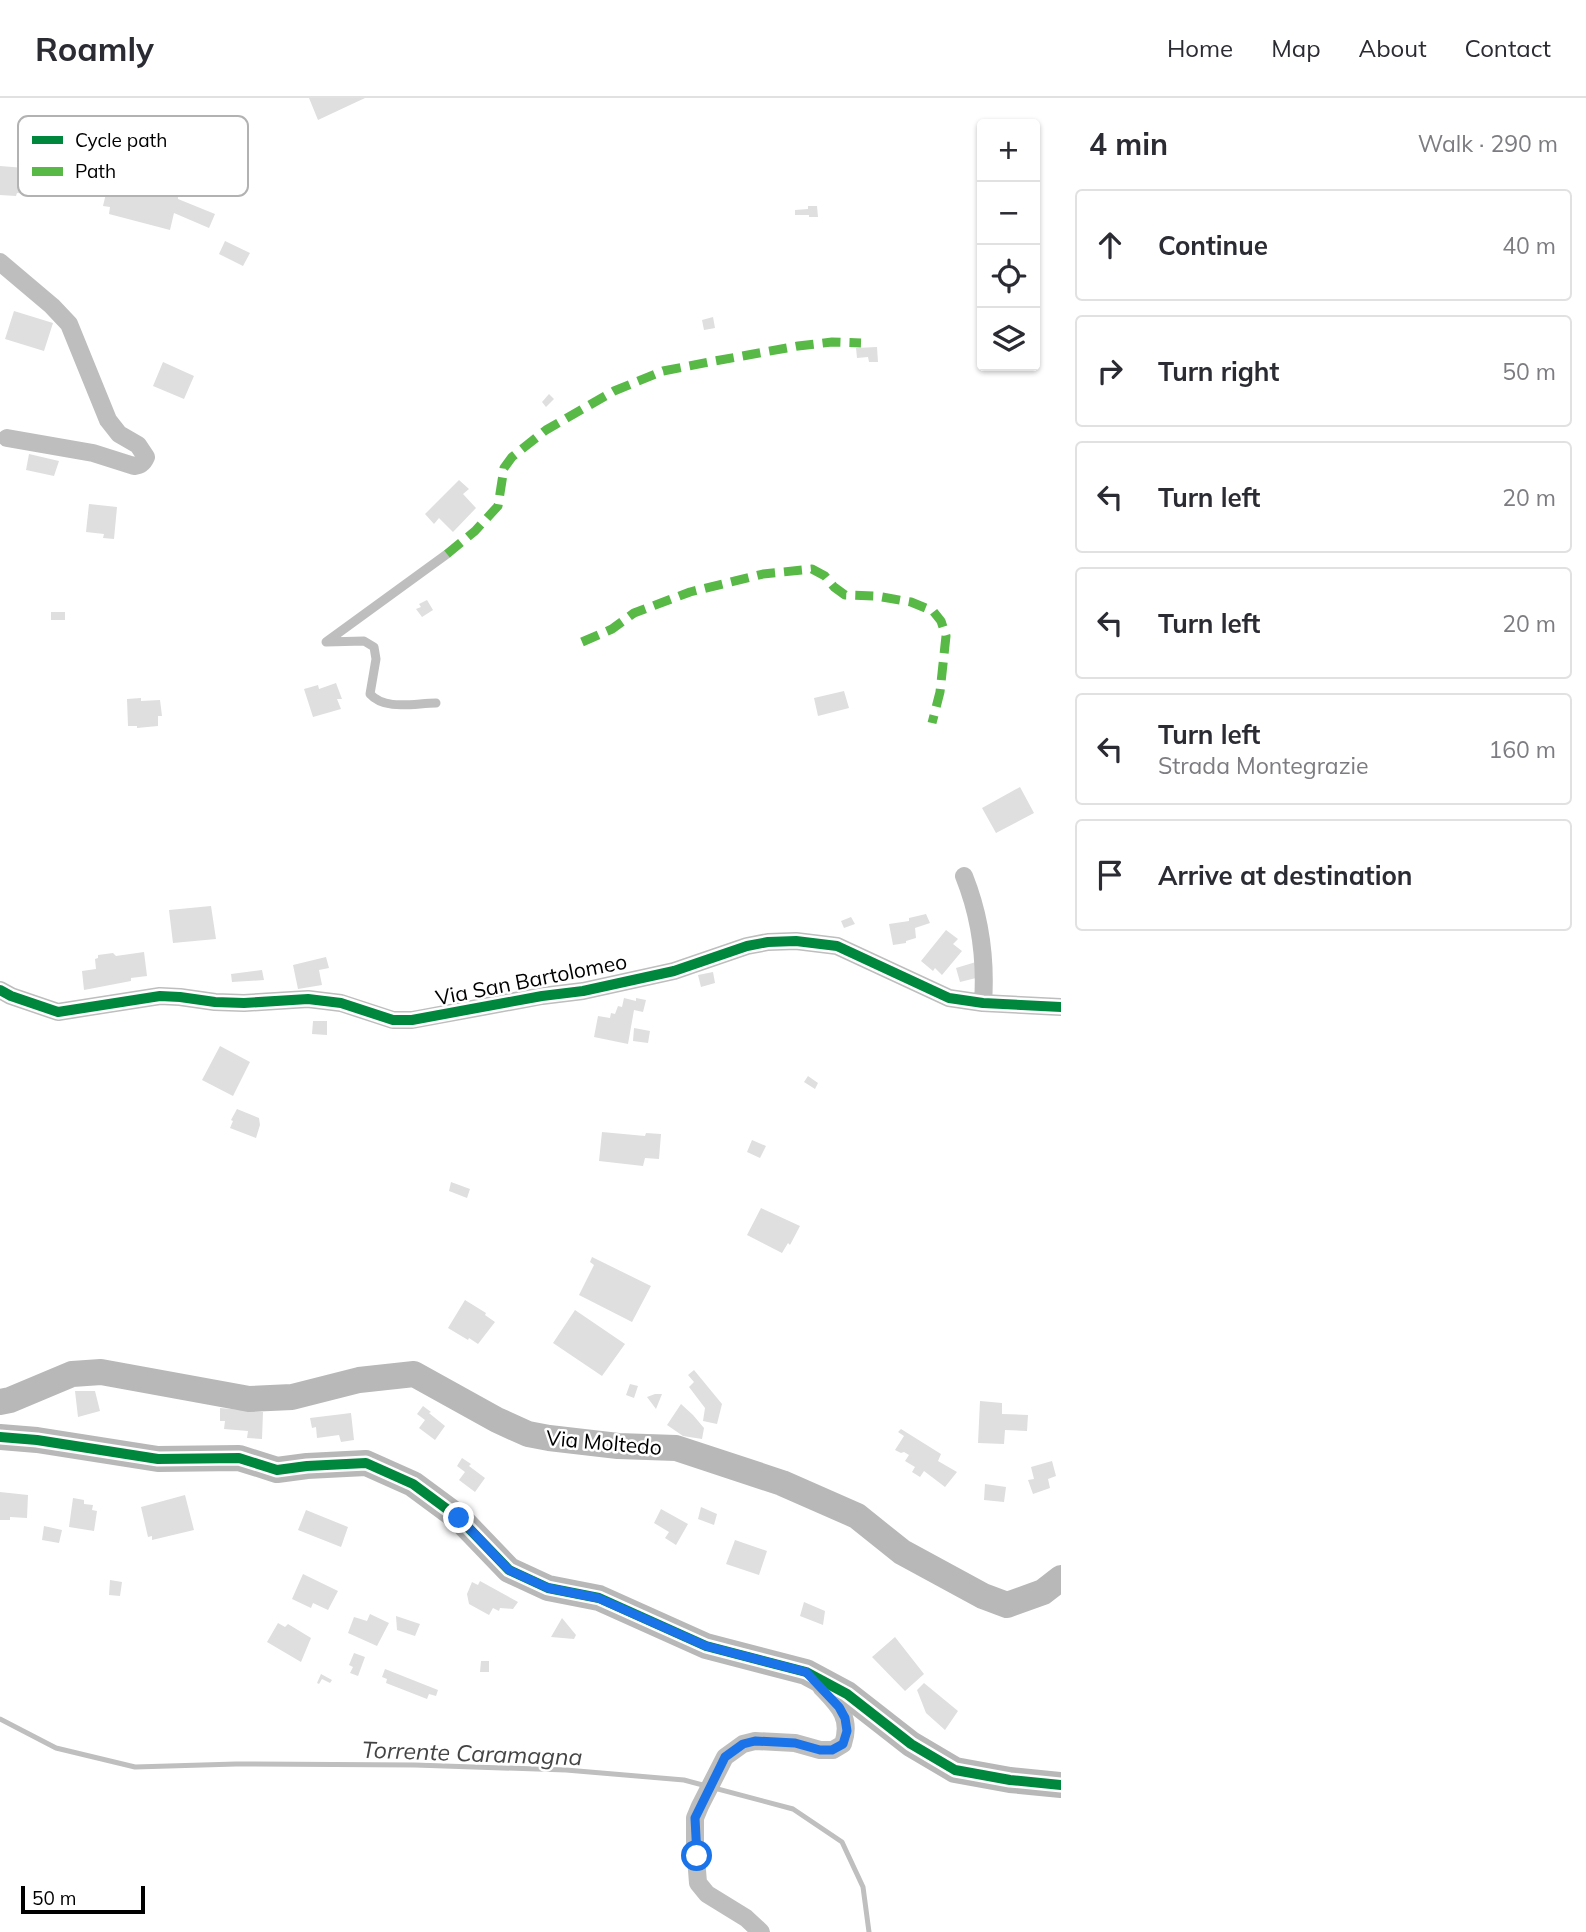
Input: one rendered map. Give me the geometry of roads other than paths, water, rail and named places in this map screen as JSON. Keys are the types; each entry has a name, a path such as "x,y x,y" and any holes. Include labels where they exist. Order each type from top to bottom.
{"street":[{"path":"0,262 69,324 108,420 119,434 138,445 146,457 140,465 134,466 93,453 7,439"},
{"path":"964,876 972,896 981,943 983,1003"},
{"name":"Via San Bartolomeo","path":"0,990 58,1012 160,996 244,1003 308,999 341,1003 393,1020 412,1020 583,991 674,971 747,946 768,942 796,942 837,946 949,998 983,1003 1061,1007"},
{"name":"Via Moltedo","path":"5,1401 72,1374 101,1372 249,1399 292,1397 359,1380 414,1374 528,1434 618,1446 676,1448 782,1483 857,1516 902,1552 1007,1605 1043,1592 1061,1578"},
{"path":"5,1401 25,1432 37,1440"},
{"path":"0,1437 37,1440 158,1459 239,1458 277,1470 366,1463 413,1484 459,1518 509,1570 548,1588 598,1598 706,1646 806,1672 847,1694 911,1744 955,1770 1010,1780 1061,1785"},
{"path":"761,1932 746,1918 707,1894 698,1883 695,1818 725,1757 743,1744 755,1741 795,1743 820,1750 832,1750 843,1744 847,1731 845,1718 839,1707 806,1672"}],"lane":[{"path":"436,703 385,704 376,701 370,694 376,659 374,647 364,641 326,642 447,554"}],"waterway":[{"name":"Torrente Caramagna","path":"0,1719 56,1748 135,1767 236,1764 415,1765 566,1770 684,1780 793,1809 842,1842 863,1887 869,1932"}]}
